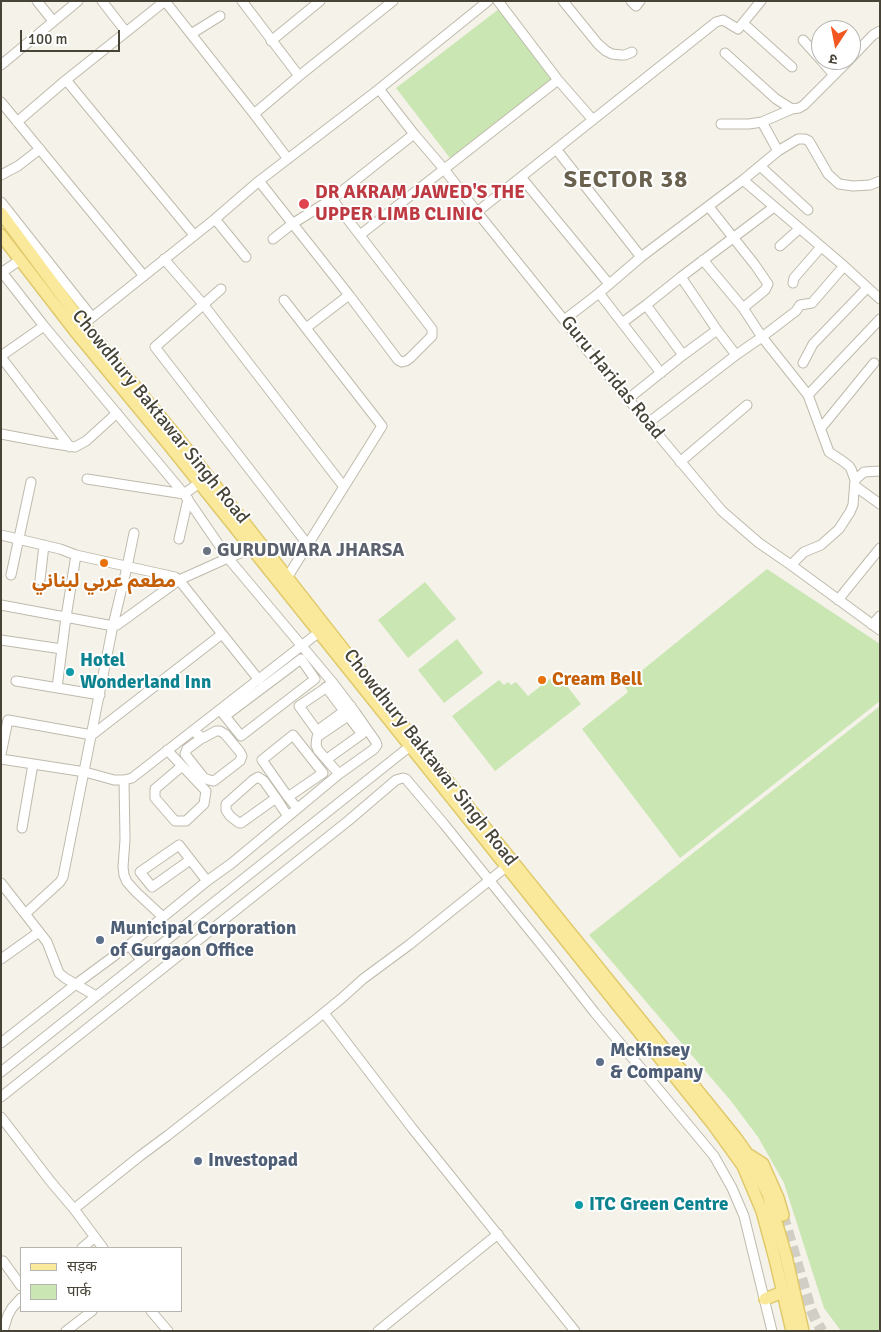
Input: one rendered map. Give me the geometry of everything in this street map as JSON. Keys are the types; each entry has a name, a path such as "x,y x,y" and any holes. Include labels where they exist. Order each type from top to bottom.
{"main road":[{"name":"Chowdhury Baktawar Singh Road","path":"1,213 199,483 251,549 284,582 416,742 736,1138 746,1152 768,1194 786,1256 803,1331"},
{"name":"Chowdhury Baktawar Singh Road","path":"1,235 20,260 83,324 178,438 284,582 318,633 704,1112 742,1166 762,1211 792,1331"},
{"path":"746,1152 763,1164 778,1198 783,1215"},
{"path":"765,1299 783,1292"}],"street":[{"path":"37,1 53,21"},
{"path":"1,65 78,1"},
{"path":"102,1 126,32"},
{"path":"17,122 66,80 165,1 288,159"},
{"path":"242,1 299,76"},
{"path":"271,41 320,1"},
{"path":"254,114 393,1"},
{"path":"1,202 83,324 259,181 379,90 488,1"},
{"path":"498,1 558,80 593,120"},
{"path":"562,1 606,51 621,55 632,52"},
{"path":"631,1 636,6 640,1"},
{"path":"477,212 716,22 723,20 738,29 762,1"},
{"path":"191,34 220,16"},
{"path":"743,23 792,67"},
{"path":"861,48 880,31"},
{"path":"803,40 811,49"},
{"path":"725,53 784,105 792,109"},
{"path":"830,70 834,75"},
{"path":"721,124 762,122 792,109 799,108 839,70"},
{"path":"66,80 194,235"},
{"path":"360,235 558,80"},
{"name":"Guru Haridas Road","path":"379,90 587,350 722,511 759,543 791,564 876,628"},
{"path":"1,102 144,276"},
{"path":"762,122 778,150"},
{"path":"273,239 292,224 332,199 414,134"},
{"path":"564,320 641,257 743,180 778,150 798,139 809,141 828,174 839,184 854,186 870,185 880,181"},
{"path":"1,175 18,166 40,149"},
{"path":"556,149 641,257"},
{"path":"760,166 808,210"},
{"path":"521,177 609,284"},
{"path":"743,180 880,299"},
{"path":"259,181 349,294 398,360 402,362 410,358 432,336 432,330 332,199"},
{"path":"708,207 768,284 765,290 743,308"},
{"path":"622,323 774,207"},
{"path":"214,219 246,257"},
{"path":"780,246 799,229"},
{"path":"793,283 794,278 821,247"},
{"path":"164,259 203,304 344,487"},
{"path":"1,1043 129,945 339,774 374,750 376,745 376,742 349,711 302,646 228,558 186,496 44,326 2,272 20,260"},
{"path":"703,260 743,308 762,337 808,395 829,452 851,469 855,483 853,504 850,512 839,529 822,544 804,552 791,564"},
{"path":"648,423 796,311 800,305 810,305 844,266"},
{"path":"680,277 736,355"},
{"path":"803,363 813,344 868,288"},
{"path":"221,289 155,347 308,545"},
{"path":"599,293 661,373"},
{"path":"306,328 349,294"},
{"path":"284,300 382,426 284,582"},
{"path":"646,305 683,355"},
{"path":"808,395 880,319"},
{"path":"44,326 1,356 70,447"},
{"path":"628,398 717,330"},
{"path":"821,428 874,363"},
{"path":"680,462 747,405"},
{"path":"1,434 70,447 80,445 117,413"},
{"path":"855,483 864,472 880,471"},
{"path":"87,479 186,496"},
{"path":"12,575 30,482"},
{"path":"179,538 186,496 199,483"},
{"path":"855,483 880,504"},
{"path":"25,914 63,877 113,625 134,533"},
{"path":"1,535 76,555 171,575 179,580 259,680"},
{"path":"40,580 44,545"},
{"path":"838,600 880,548"},
{"path":"1,605 113,625 119,624 179,580 251,549"},
{"path":"57,688 76,555"},
{"path":"876,628 880,616"},
{"path":"223,713 259,680 318,633"},
{"path":"1,754 8,720 92,735 222,634"},
{"path":"1,640 62,649"},
{"path":"1,759 85,772 114,780 132,778 167,750 301,658 316,679 241,736 223,713"},
{"path":"16,681 100,695"},
{"path":"329,685 299,706 317,731 349,711"},
{"path":"327,759 362,734 349,711"},
{"path":"339,774 318,750 316,745 318,737 349,711"},
{"path":"194,731 202,738"},
{"path":"220,731 242,756 240,761 214,781 204,778 185,754 187,749 202,738 220,731"},
{"path":"288,797 323,773 293,735 262,760 288,797 297,808"},
{"path":"1,1072 409,747"},
{"path":"167,750 206,791 204,804 186,821 176,821 155,798 155,789 182,766"},
{"path":"22,828 33,764"},
{"path":"276,798 242,823 239,823 230,816 226,810 226,804 258,777 264,781 276,798 288,816"},
{"path":"1,1097 399,778 406,779 595,1013 714,1156 732,1188 744,1216 772,1331"},
{"path":"124,780 124,875 127,882 136,892 163,917"},
{"path":"190,860 152,887 140,872 179,845 207,881"},
{"path":"74,1209 324,1013 363,978 409,945 506,867"},
{"path":"1,883 47,942 59,973 96,996"},
{"path":"1,960 39,932"},
{"path":"129,945 141,960"},
{"path":"324,1013 412,1128 575,1331"},
{"path":"1,1117 103,1247"},
{"path":"378,1331 498,1234"},
{"path":"83,1247 95,1238"},
{"path":"3,1261 20,1285"},
{"path":"3,1331 8,1315 20,1299"},
{"path":"66,1331 91,1312"},
{"path":"152,1312 168,1331"}],"green space":[{"path":"499,9 553,79 450,158 396,88"},
{"path":"767,569 880,644 880,701 680,858 582,729 628,692 624,685"},
{"path":"425,582 456,619 408,658 378,620"},
{"path":"457,639 483,673 444,703 418,670"},
{"path":"551,678 556,686 563,681 581,704 495,771 452,716 499,680 504,685 508,682 511,685 516,682 528,696"},
{"path":"880,706 880,1331 841,1331 824,1308 784,1183 758,1137 731,1101 589,935"}],"tunnel":[{"path":"783,1215 810,1307 822,1331"}],"place":[{"name":"DR AKRAM JAWED'S THE UPPER LIMB CLINIC","path":"304,204"},
{"name":"GURUDWARA JHARSA","path":"207,551"},
{"name":"مطعم عربي لبناني","path":"104,563"},
{"name":"Hotel Wonderland Inn","path":"70,672"},
{"name":"Cream Bell","path":"542,680"},
{"name":"Municipal Corporation of Gurgaon Office","path":"100,940"},
{"name":"McKinsey & Company","path":"600,1062"},
{"name":"Investopad","path":"198,1161"},
{"name":"ITC Green Centre","path":"579,1205"}],"district":[{"name":"SECTOR 38","path":"626,181"}]}
